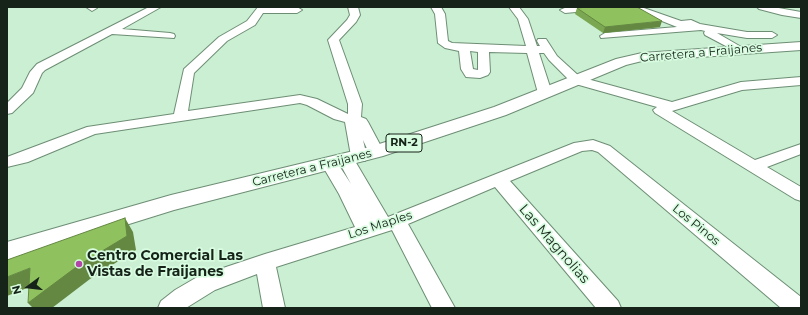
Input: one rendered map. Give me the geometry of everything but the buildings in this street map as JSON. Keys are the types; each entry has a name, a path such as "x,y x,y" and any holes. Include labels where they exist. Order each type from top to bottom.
{"main road":[{"name":"Carretera a Fraijanes","path":"7,252 171,203 353,158 500,111 608,66 642,57 801,46"}],"street":[{"path":"7,110 28,90 36,72 41,67 113,31 156,7"},
{"path":"353,7 355,16 333,40 355,104 354,120 351,124 353,158 348,193 382,225 444,308"},
{"path":"436,7 440,14 443,43 449,46 483,49 548,50"},
{"path":"514,7 536,32 553,58 573,81 665,108 801,195"},
{"path":"565,10 598,7"},
{"path":"632,7 692,28 734,50"},
{"path":"764,7 784,11 801,11"},
{"path":"764,7 785,13 801,15"},
{"path":"180,117 188,72 223,39 251,23 263,8 297,10"},
{"path":"523,19 545,93"},
{"path":"605,36 692,28 748,35 772,35"},
{"path":"113,31 170,36"},
{"path":"464,48 467,69 470,74 480,74 484,72 483,49"},
{"path":"665,108 741,86 801,81"},
{"path":"7,162 22,158 92,130 300,99 312,102 339,116 354,120"},
{"name":"Los Maples","path":"169,308 183,297 207,283 265,262 382,225 579,146 593,146"},
{"name":"Los Pinos","path":"593,146 604,150 798,308"},
{"path":"754,166 801,149"},
{"name":"Las Magnolias","path":"498,179 610,308"},
{"path":"265,262 274,308"}],"place":[{"name":"Centro Comercial Las Vistas de Fraijanes","path":"79,264"}]}
